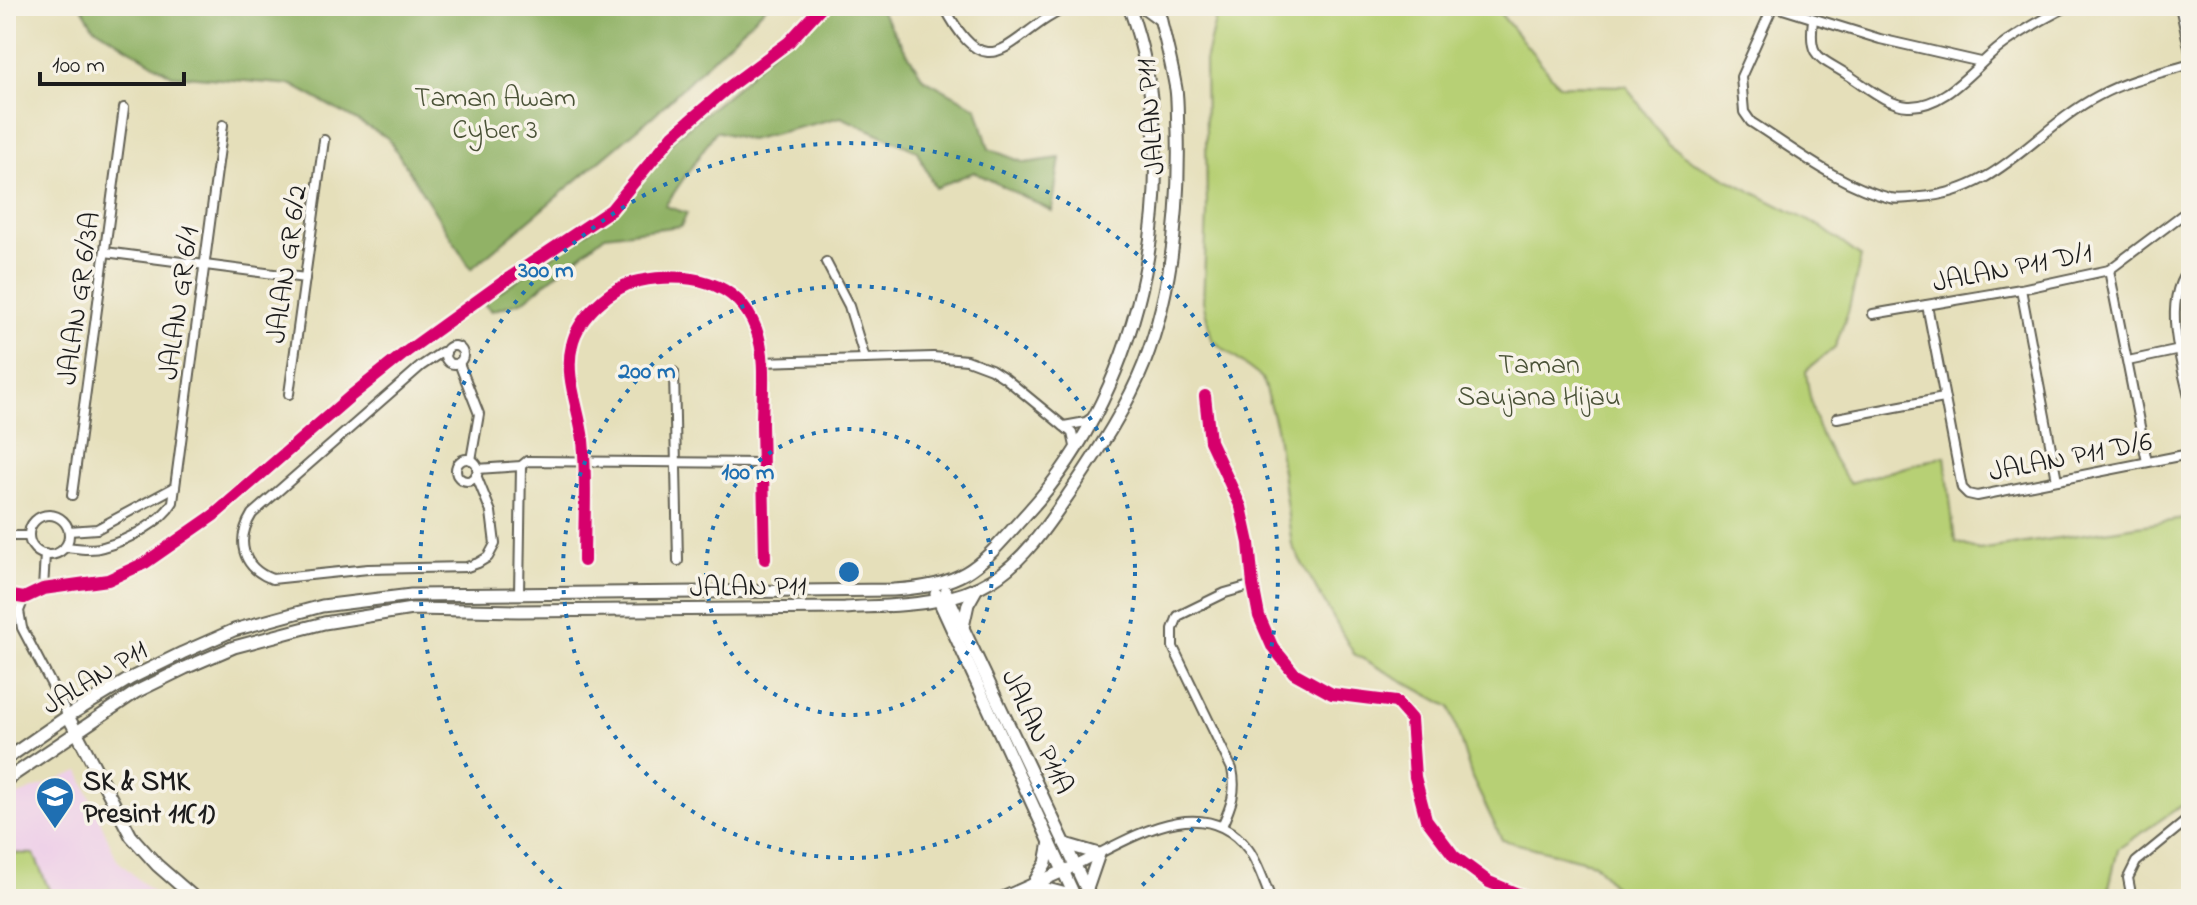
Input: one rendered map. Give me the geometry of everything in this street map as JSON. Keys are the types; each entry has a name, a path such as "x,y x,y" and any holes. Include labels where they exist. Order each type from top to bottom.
{"main road":[{"name":"JALAN P11","path":"6,759 131,678 182,653 234,630 322,606 411,595 869,591 938,585 971,572 984,562 1047,492 1074,451 1094,416 1122,351 1144,279 1153,220 1157,155 1150,92 1129,6"},
{"path":"1142,6 1161,21"},
{"name":"JALAN P11","path":"6,780 136,692 234,647 286,631 412,609 845,608 943,599 978,588 994,579 1024,553 1062,503 1099,449 1130,395 1145,361 1167,277 1179,175 1176,92 1157,6"},
{"name":"JALAN P11A","path":"938,585 1075,897"},
{"path":"963,627 968,604 978,588"},
{"path":"495,611 519,594 541,611"},
{"name":"JALAN P11A","path":"943,599 963,627 1089,894"},
{"path":"68,716 131,836 157,865 196,899"},
{"path":"1032,885 1042,872 1050,842"},
{"path":"1065,844 1099,854 1089,894"},
{"path":"1000,899 1076,865"},
{"path":"1032,885 1075,897"}],"street":[{"path":"6,595 24,598 43,589 108,580 145,563 214,515 406,352 611,210 673,135 708,103 789,42 822,6"},
{"path":"944,6 956,30 973,48 991,53 1007,48 1056,9 1071,6"},
{"path":"1981,62 1880,39 1773,6 1741,77 1744,112 1751,122 1851,184 1893,199 1938,196 1973,186 2002,168 2097,96 2191,64"},
{"path":"1813,20 1810,43 1818,55 1890,101 1907,106 1939,99 1981,62 2024,31 2069,6"},
{"path":"2180,6 2191,57"},
{"name":"JALAN GR 6/3A","path":"72,495 124,108"},
{"name":"JALAN GR 6/1","path":"175,487 223,125"},
{"name":"JALAN GR 6/2","path":"289,394 324,140"},
{"name":"JALAN P11 D/1","path":"1873,314 2021,289 2109,270 2182,215 2191,213"},
{"path":"105,252 305,278"},
{"path":"826,262 849,306 865,359"},
{"path":"2191,267 2175,293 2175,315 2191,406"},
{"path":"2109,270 2147,462"},
{"path":"584,561 584,460 569,361 572,341 579,326 617,290 634,282 681,277 712,284 734,295 756,329 761,362 765,559"},
{"path":"2021,289 2057,480"},
{"path":"1837,418 1944,398 1927,305"},
{"path":"453,346 460,348 464,354 459,363 479,414 471,460 491,512 495,544 488,557 467,567 368,569 272,579 262,575 241,544 243,528 252,514 421,366 453,346"},
{"path":"2128,361 2180,350"},
{"path":"446,353 449,362 459,363"},
{"path":"761,362 933,357 967,360 1005,378 1064,426 1072,433 1074,451"},
{"path":"674,372 678,561"},
{"path":"1205,396 1210,441 1241,507 1259,616 1272,646 1294,673 1332,694 1396,702 1411,719 1415,777 1426,819 1454,856 1489,882 1530,899"},
{"name":"JALAN P11 D/6","path":"1944,398 1962,488 1968,494 1977,496 2189,454"},
{"path":"1064,426 1086,422 1094,416"},
{"path":"471,460 461,461 456,467 457,474 465,480 476,472 521,466 527,461 763,463"},
{"path":"519,594 521,466"},
{"path":"69,531 97,529 175,487"},
{"path":"65,547 69,531 62,519 50,514 33,523 29,536 34,548 45,554 56,554 65,547 104,547 168,511 175,487"},
{"path":"97,529 104,547"},
{"path":"6,536 29,536"},
{"path":"43,589 45,554"},
{"path":"1222,826 1233,801 1235,785 1232,769 1173,647 1173,629 1178,616 1225,593 1253,585"},
{"path":"24,598 19,611 22,628 68,716"},
{"path":"2132,899 2128,878 2136,862 2191,817"},
{"path":"1076,865 1158,826 1191,819 1222,826 1237,837 1249,850 1271,899"}],"shaded area":[{"name":"SK & SMK Presint 11(1)","path":"79,771 117,860 160,899 6,899 6,800"}],"green space":[{"name":"Taman Awam Cyber 3","path":"81,6 767,6 654,115 471,269 388,138 292,85 172,75 93,26"},
{"path":"816,6 878,6 923,78 977,108 989,149 1025,163 1060,158 1052,211 974,172 935,188 917,151 841,117 749,140 716,131 665,206 687,213 681,226 605,235 523,301 491,311 483,303 618,211 675,138 738,86"},
{"name":"Taman Saujana Hijau","path":"1495,7 1559,85 1626,86 1668,144 1692,161 1821,227 1861,257 1848,312 1835,347 1806,371 1819,430 1849,483 1945,456 1955,542 1979,550 2191,518 2191,799 2118,849 2109,887 2118,899 1625,899 1594,863 1502,840 1472,778 1450,707 1354,654 1292,546 1276,427 1262,378 1212,340 1203,301 1207,213 1205,61 1218,8"},
{"path":"6,853 34,854 53,899 6,899"}],"cycle path":[{"path":"6,595 24,598 43,589 108,580 145,563 214,515 406,352 611,210 673,135 730,86 789,42 822,6"},
{"path":"584,561 584,455 571,380 572,345 581,324 608,296 629,284 657,278 692,279 723,289 747,312 756,329 763,364 765,559"},
{"path":"1205,396 1210,441 1241,507 1259,616 1272,646 1294,673 1332,694 1396,702 1411,719 1415,777 1426,819 1454,856 1489,882 1530,899"}],"place":[{"name":"SK & SMK Presint 11(1)","path":"55,830"}]}
